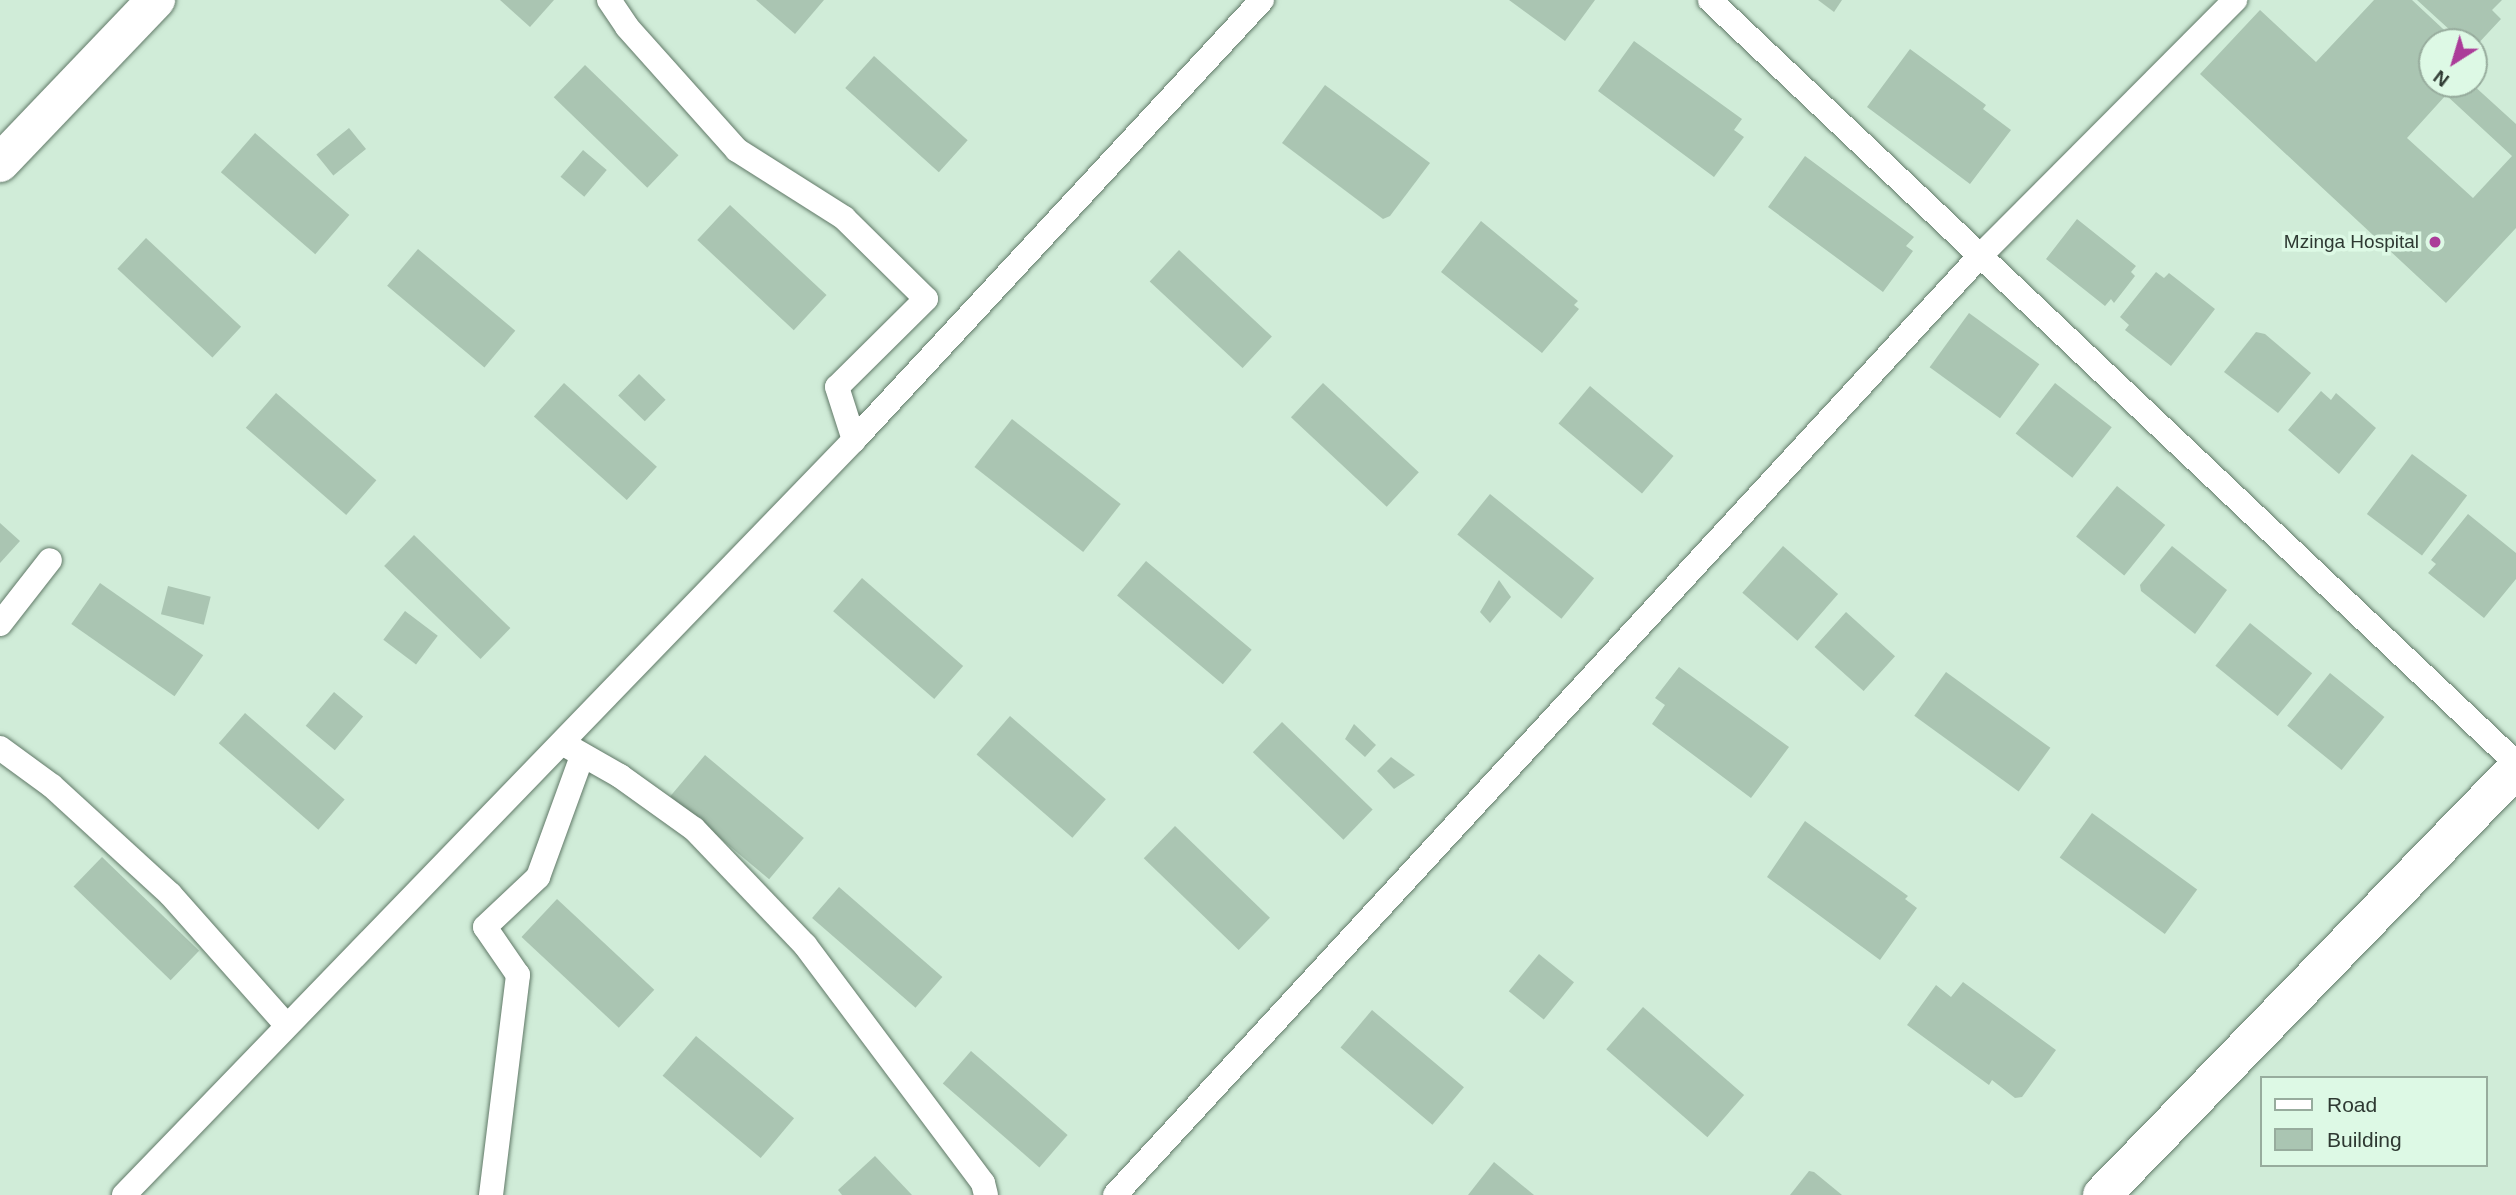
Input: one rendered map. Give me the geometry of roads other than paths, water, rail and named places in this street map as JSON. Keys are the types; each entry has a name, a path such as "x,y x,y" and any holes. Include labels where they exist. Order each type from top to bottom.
{"street":[{"path":"0,163 155,0"},
{"path":"2102,1195 2516,769"}],"lane":[{"path":"609,0 626,27 737,150 844,218 926,299 838,387 854,440"},
{"path":"124,1195 287,1026 572,749 1262,0"},
{"path":"1710,0 2516,763"},
{"path":"1115,1195 1979,257 2235,0"},
{"path":"0,624 50,559"},
{"path":"0,748 52,786 170,894 287,1026"},
{"path":"491,1195 518,975 485,926 538,877 572,749"},
{"path":"572,749 620,776 694,829 805,944 983,1183 986,1195"}],"place":[{"name":"Mzinga Hospital","path":"2435,242"}]}
